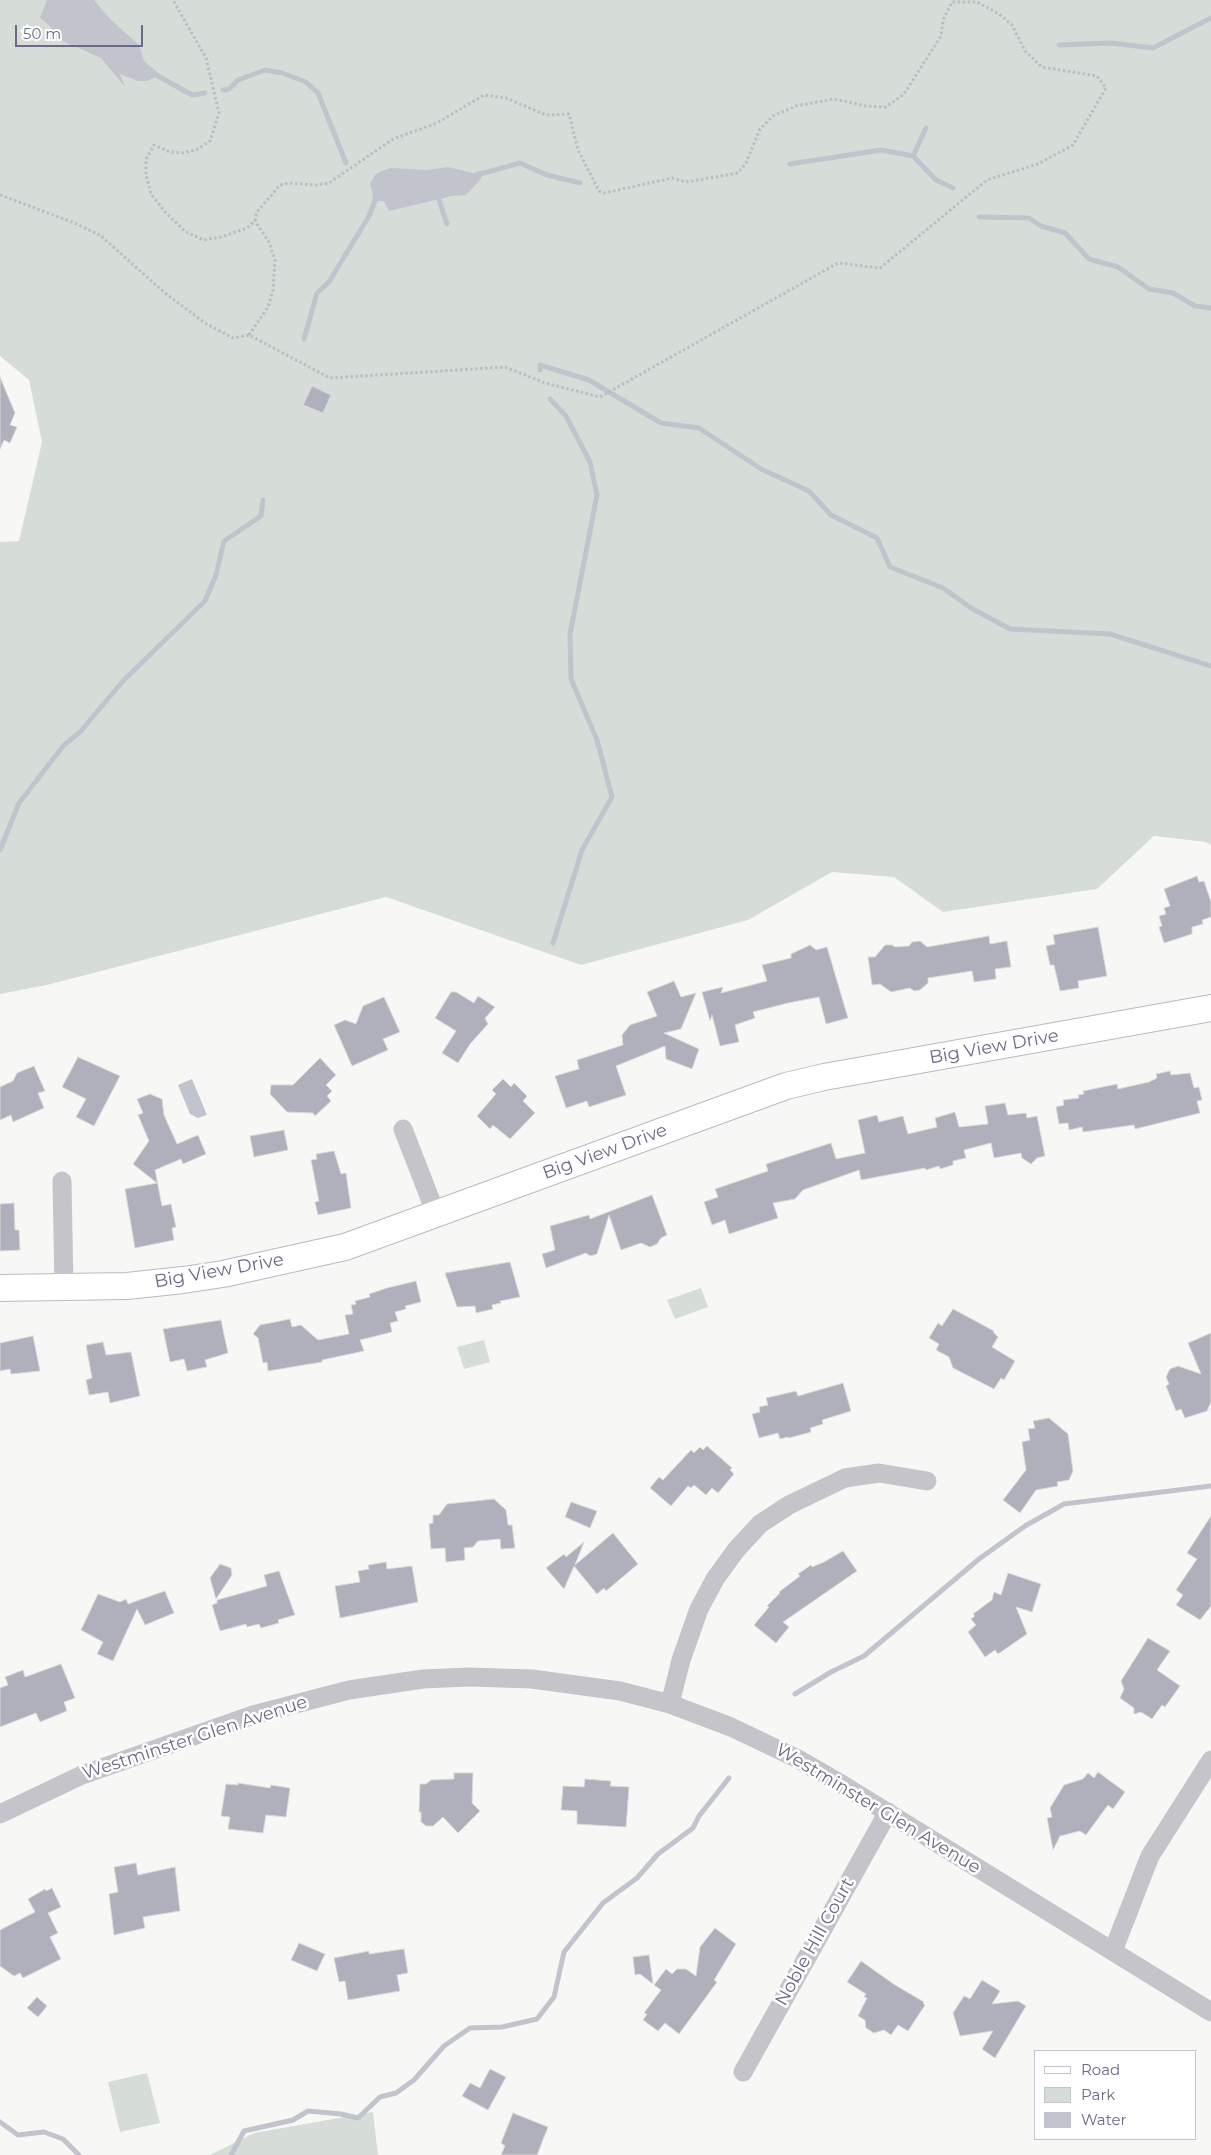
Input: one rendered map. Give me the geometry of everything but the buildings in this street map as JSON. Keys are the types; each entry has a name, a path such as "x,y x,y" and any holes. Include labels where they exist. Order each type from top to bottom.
{"street":[{"name":"Big View Drive","path":"0,1288 127,1286 223,1274 345,1246 786,1086 1211,1008"},
{"path":"403,1130 436,1214"},
{"path":"62,1181 64,1288"},
{"path":"670,1704 681,1660 699,1609 715,1579 736,1550 760,1524 789,1505 845,1478 879,1473 927,1481"},
{"name":"Westminster Glen Avenue","path":"0,1814 42,1792 91,1771 253,1715 358,1688 423,1679 469,1677 532,1679 620,1691 670,1704 731,1727 770,1745 888,1812 1211,2012"},
{"path":"1113,1951 1150,1856 1211,1760"},
{"name":"Noble Hill Court","path":"743,2072 888,1812"}],"path":[{"path":"0,195 72,222 100,236 165,293 205,324 233,338 249,335 330,378 504,367 545,383 600,397 838,263 880,268 987,180 1038,164 1073,145 1106,88 1097,76 1042,67 1025,51 1012,26 998,14 977,2 952,2 943,20 941,36 904,94 886,107 866,106 834,99 796,106 773,116 760,129 746,163 738,173 686,182 672,178 604,193 599,191 578,150 569,114 546,115 506,98 484,95 438,123 393,139 329,183 316,185 289,183 280,185 257,212 255,221 247,228 221,237 204,240 186,232 166,213 151,194 146,175 146,159 154,145 170,152 183,153 198,149 210,141 219,113 206,58 173,0"},
{"path":"249,335 268,307 273,290 275,260 269,242 255,221"}],"green space":[{"path":"0,0 1211,0 1211,845 1206,842 1154,836 1097,889 943,912 894,877 832,872 748,920 581,965 386,897 47,985 0,994 0,542 19,541 42,442 29,380 0,356"},
{"path":"701,1288 708,1307 675,1319 667,1300"},
{"path":"484,1340 490,1362 464,1369 457,1347"},
{"path":"147,2073 160,2123 120,2132 108,2082"},
{"path":"373,2112 378,2155 210,2155 254,2133"}],"water":[{"path":"47,0 94,0 109,18 139,45 146,67 158,76 147,81 138,81 120,74 125,87 101,58 56,38 50,26 40,18"},
{"path":"448,167 482,175 480,180 466,195 452,196 389,211 384,201 375,201 370,184 379,172 391,168 427,170"},
{"path":"192,1079 207,1115 198,1118 190,1114 178,1085"}],"waterway":[{"path":"1059,45 1111,43 1153,48 1211,18"},
{"path":"141,62 158,76 192,95 205,93"},
{"path":"223,90 229,89 238,80 265,70 282,73 306,82 318,93 346,163"},
{"path":"913,156 926,128"},
{"path":"790,164 881,150 913,156 936,180 953,188"},
{"path":"476,175 520,163 547,175 580,183"},
{"path":"304,339 317,293 329,282 369,216 375,201 375,194"},
{"path":"437,194 447,224"},
{"path":"979,217 1029,218 1041,226 1065,233 1089,259 1118,267 1149,289 1173,293 1195,306 1211,308"},
{"path":"540,370 540,365 589,380 661,423 699,428 761,469 809,491 831,515 877,538 890,567 943,588 971,608 1010,629 1110,634 1211,666"},
{"path":"550,399 566,416 590,462 597,495 570,634 571,679 597,740 612,797 582,850 553,943"},
{"path":"0,850 19,803 64,745 80,732 123,681 205,601 216,575 224,541 261,516 263,500"},
{"path":"795,1694 831,1672 864,1656 979,1559 1025,1526 1064,1504 1211,1486"},
{"path":"231,2155 244,2131 293,2120 308,2111 341,2114 358,2118 380,2097 396,2093 414,2080 444,2046 470,2028 502,2027 537,2019 554,1997 564,1952 603,1903 637,1878 658,1854 693,1828 699,1816 729,1778"},
{"path":"0,2122 18,2135 44,2132 63,2139 79,2155"}]}
